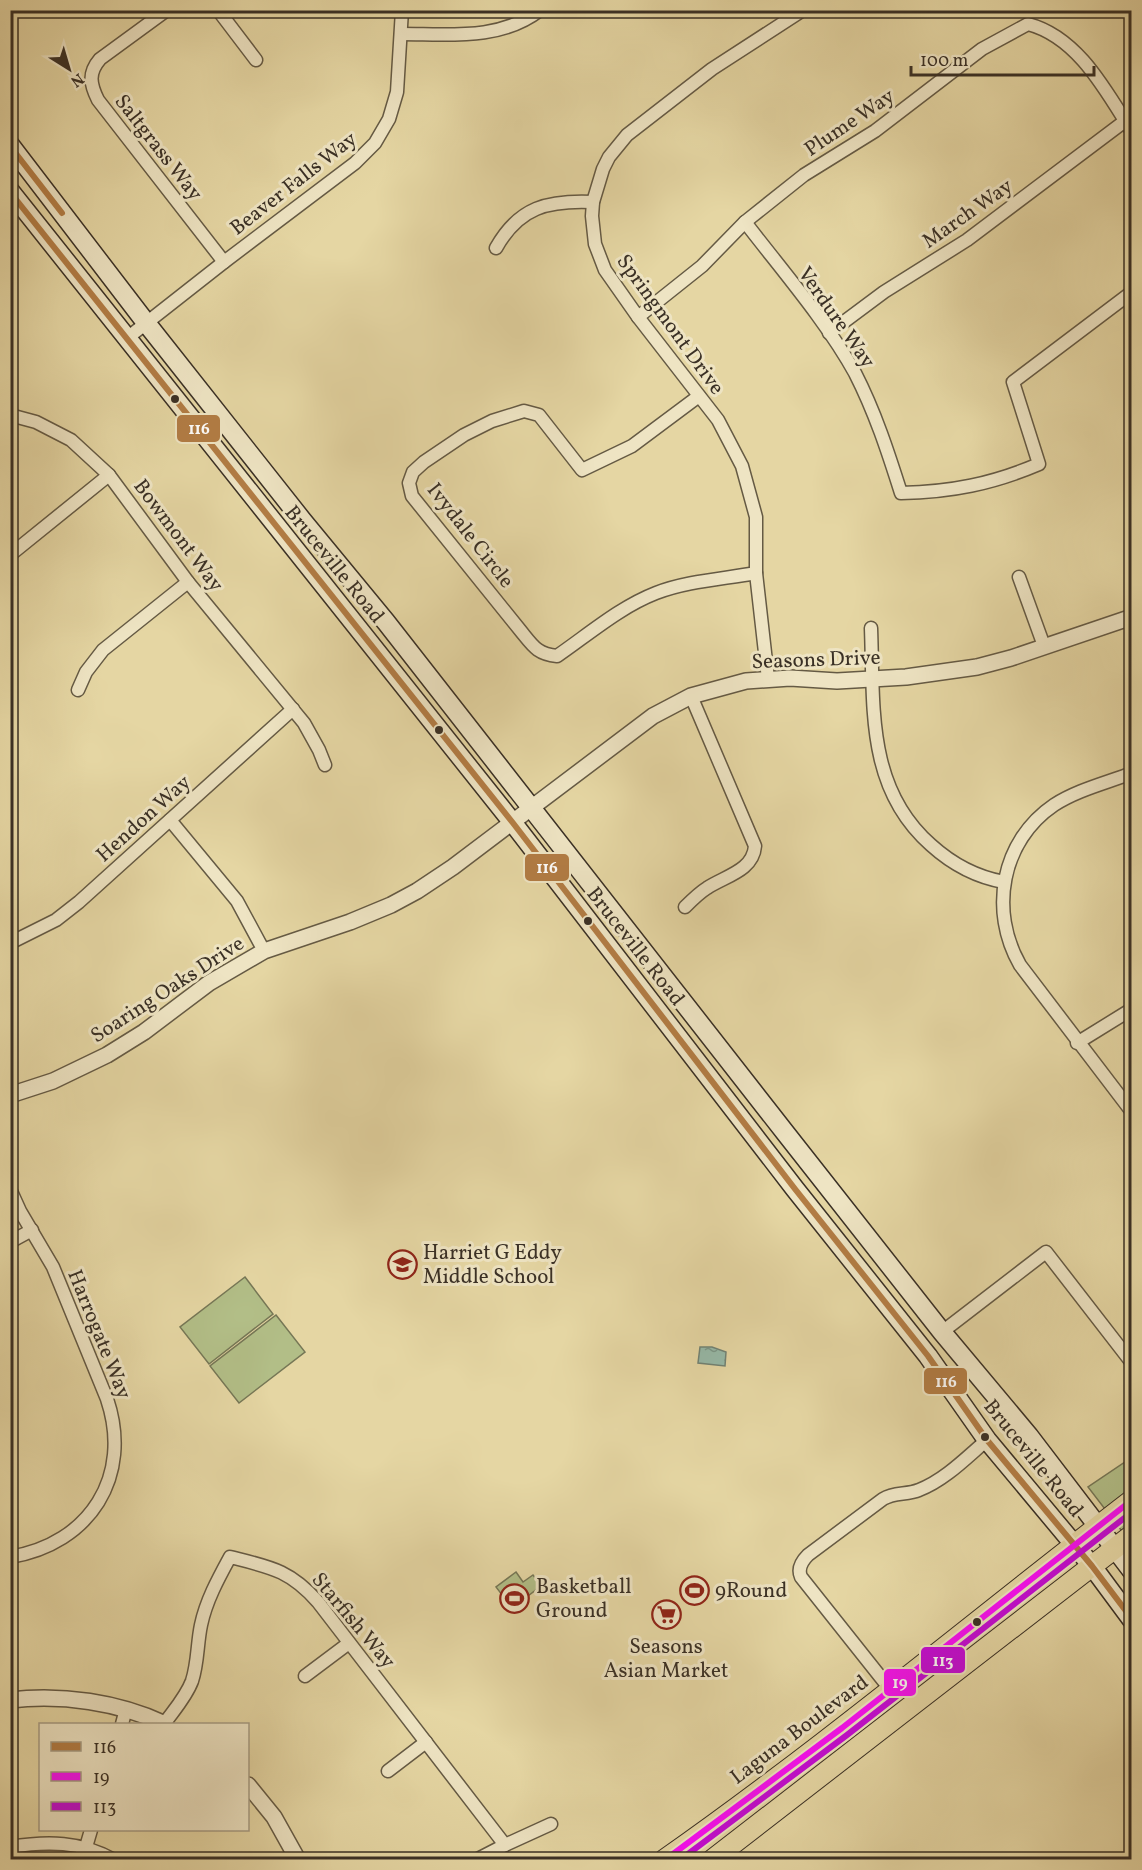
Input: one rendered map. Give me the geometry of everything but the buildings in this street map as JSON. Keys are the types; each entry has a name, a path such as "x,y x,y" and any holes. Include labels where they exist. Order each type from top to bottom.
{"main road":[{"name":"Bruceville Road","path":"10,145 147,324 386,622 942,1332 1029,1436 1131,1571"},
{"name":"Bruceville Road","path":"10,191 513,823 795,1189 928,1356 987,1440 1092,1566 1131,1620"},
{"name":"Laguna Boulevard","path":"664,1860 890,1689 1131,1500"},
{"path":"711,1860 1131,1535"},
{"path":"686,1860 742,1818 746,1799"}],"street":[{"name":"Saltgrass Way","path":"166,10 100,59 94,66 90,77 92,88 98,100 224,261"},
{"path":"218,10 256,60"},
{"name":"Beaver Falls Way","path":"126,339 224,261 355,163 375,143 394,106 399,79 402,10"},
{"path":"401,34 467,34 496,31 523,21 540,10"},
{"name":"Springmont Drive","path":"768,679 756,573 756,517 750,490 732,443 718,420 612,283 599,258 593,230 593,202 609,157 627,135 712,69 803,10"},
{"name":"Plume Way","path":"638,317 702,266 745,222 804,176 911,105 967,59 1028,24 1044,28 1079,57 1098,79 1128,126"},
{"name":"March Way","path":"829,333 884,291 967,240 1128,126"},
{"path":"496,248 506,231 526,214 552,204 593,202"},
{"name":"Verdure Way","path":"745,222 829,333 854,372 872,409 901,493 964,488 1011,476 1039,464 1013,382 1131,292"},
{"name":"Ivydale Circle","path":"699,396 632,446 582,470 539,415 525,411 492,421 450,443 413,472 409,483 412,496 536,650 544,654 557,656 628,606 656,593 686,585 756,573"},
{"name":"Bowmont Way","path":"10,415 36,422 71,440 109,476 188,582 292,709 312,736 325,765"},
{"path":"10,555 109,476"},
{"path":"1020,577 1044,646"},
{"path":"78,690 86,672 103,650 188,582"},
{"name":"Seasons Drive","path":"530,808 653,716 691,696 746,681 804,678 837,681 873,679 976,667 1131,617"},
{"path":"871,628 878,753 886,781 899,807 922,836 950,860 975,874 1004,882"},
{"path":"685,907 707,888 744,867 754,856 755,846 691,696"},
{"name":"Hendon Way","path":"10,943 56,920 79,902 292,709"},
{"path":"1131,773 1067,798 1043,813 1016,847 1004,882 1002,896 1004,925 1020,965 1131,1112"},
{"name":"Soaring Oaks Drive","path":"10,1095 53,1081 107,1055 144,1032 209,983 264,951 350,922 417,891 513,823 530,808"},
{"path":"170,820 237,901 264,951"},
{"path":"1077,1043 1131,1009"},
{"name":"Harrogate Way","path":"10,1189 53,1268 107,1399 114,1426 115,1454 103,1494 96,1507 77,1528 66,1537 41,1550 10,1557"},
{"path":"10,1242 32,1230"},
{"path":"942,1332 1046,1252 1131,1363"},
{"path":"890,1689 801,1576 801,1563 808,1555 889,1495 920,1490 935,1482 987,1440"},
{"name":"Starfish Way","path":"166,1723 187,1693 196,1667 201,1625 208,1602 230,1557 275,1568 299,1582 318,1602 505,1845"},
{"path":"305,1676 349,1643"},
{"path":"10,1700 64,1699 126,1709 162,1723"},
{"path":"122,1723 126,1709"},
{"path":"388,1771 426,1742"},
{"path":"249,1786 274,1817 298,1860"},
{"path":"476,1860 551,1824"},
{"path":"86,1847 91,1831"},
{"path":"10,1847 46,1843 86,1847 114,1860"}],"green space":[{"path":"245,1277 273,1314 209,1364 180,1327"},
{"path":"276,1315 305,1352 239,1403 210,1366"},
{"path":"1131,1458 1131,1543 1088,1487"},
{"name":"Basketball Ground","path":"516,1572 523,1582 533,1575 541,1586 512,1608 496,1587"}],"water":[{"path":"700,1347 712,1347 726,1352 725,1366 698,1363"}],"transit line":[{"name":"116","path":"10,146 62,213"},
{"name":"116","path":"10,192 513,823 795,1189 928,1356 987,1440 1092,1566 1132,1619"},
{"name":"19","path":"665,1860 842,1728 1132,1500"},
{"name":"113","path":"680,1860 847,1735 1132,1512"}],"place":[{"name":"Harriet G Eddy Middle School","path":"402,1264"},
{"name":"9Round","path":"694,1590"},
{"name":"Basketball Ground","path":"515,1598"},
{"name":"Seasons Asian Market","path":"666,1615"}]}
